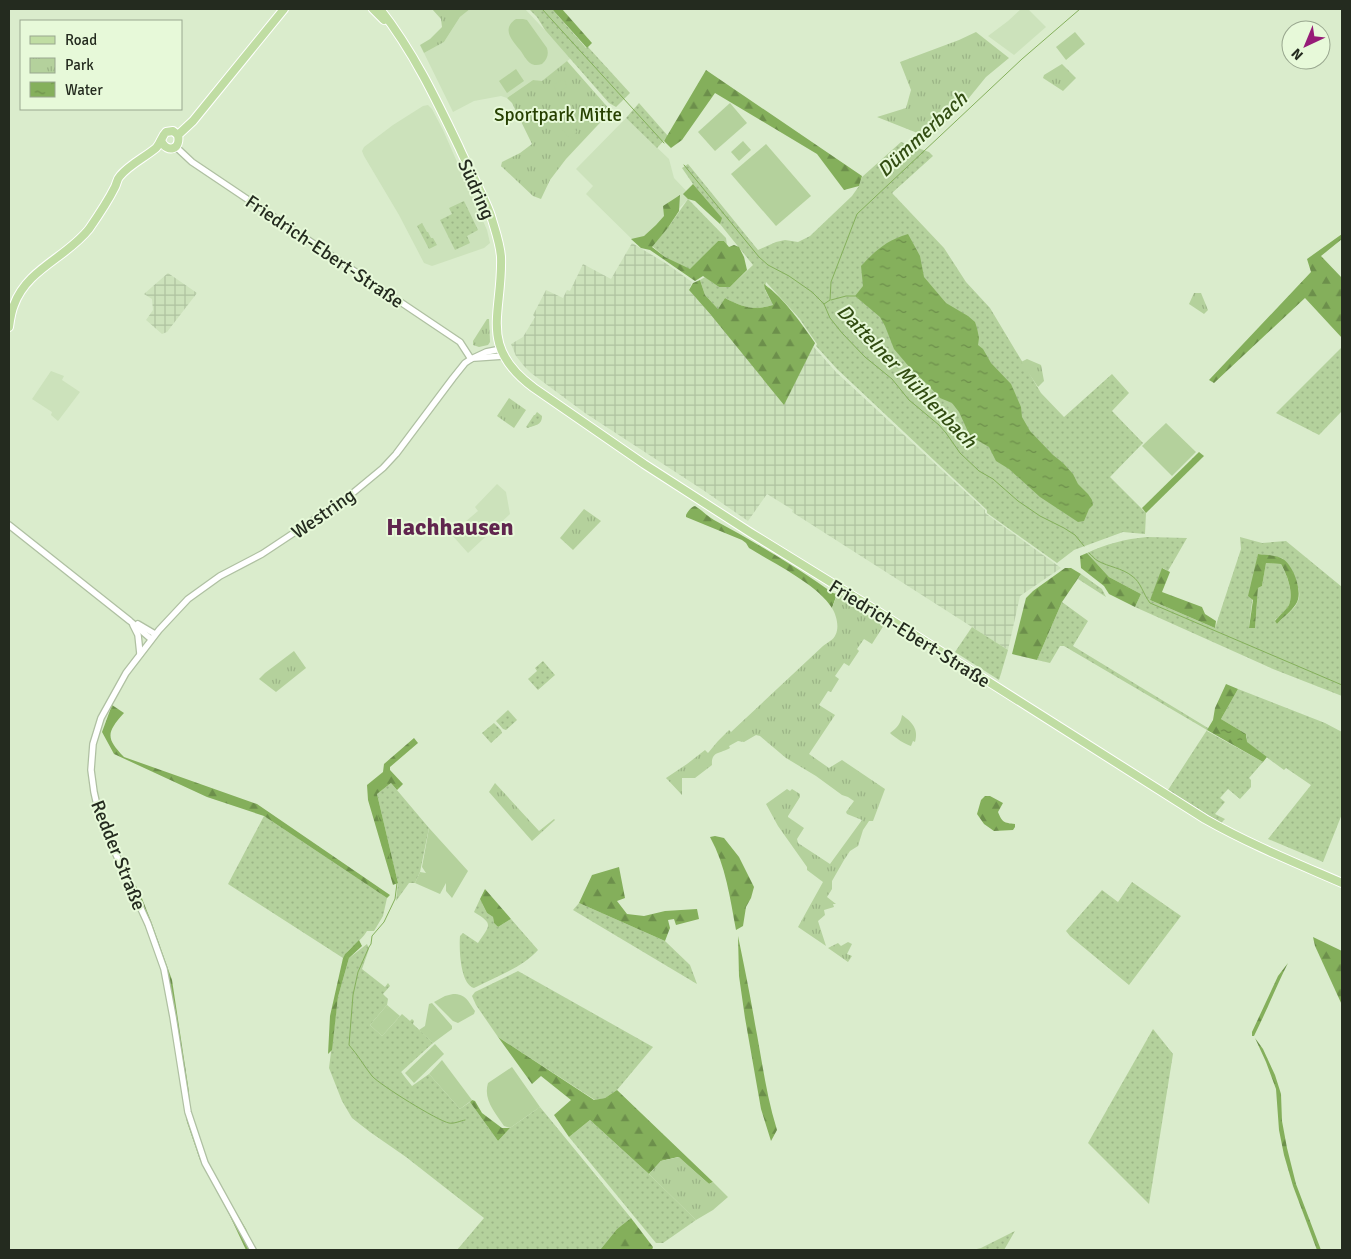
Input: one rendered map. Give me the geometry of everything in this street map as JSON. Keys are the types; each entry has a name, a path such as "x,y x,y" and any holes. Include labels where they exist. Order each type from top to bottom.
{"main road":[{"path":"178,135 193,121 284,9"},
{"name":"Südring","path":"373,9 404,42"},
{"name":"Südring","path":"380,9 396,29 434,96 490,214 500,246 501,256 496,325 502,353"},
{"path":"173,131 178,135 179,140 176,147 170,149 163,144 162,136 166,132 173,131"},
{"path":"9,328 14,303 25,284 39,270 76,242 88,230 116,185 119,176 132,164 163,144"},
{"name":"Friedrich-Ebert-Straße","path":"502,353 518,375 525,381 666,478 1204,819 1262,848 1342,883"}],"street":[{"name":"Friedrich-Ebert-Straße","path":"176,147 192,162 460,342 471,359"},
{"name":"Westring","path":"155,634 197,592 220,576 262,554 314,520 348,497 384,468 408,439 460,368 471,359 486,352 502,353"},
{"path":"9,525 130,621 155,634"},
{"path":"130,621 138,635 140,654"},
{"name":"Redder Straße","path":"155,634 126,673 101,718 93,744 91,770 94,792 99,814 148,924 164,969 188,1112 205,1162 253,1250"}],"shaded area":[{"path":"470,9 525,9 571,58 542,82 533,80 507,98 501,96 474,101 453,112 424,53 444,42 460,17"},
{"path":"1021,9 1028,9 1046,27 1014,55 988,36"},
{"path":"428,105 443,130 487,230 490,243 484,248 432,266 424,263 362,151 364,147 393,125 423,106"},
{"path":"626,118 669,159 674,178 691,196 641,248 586,194 593,186 576,169"},
{"path":"632,243 692,282 689,290 711,315 813,346 836,372 985,510 985,513 1061,568 1020,596 1008,650 792,512 793,510 767,494 748,521 585,413 524,366 516,356 511,344 523,337 535,317 533,315 546,290 563,298 567,290 570,291 583,264 611,279"},
{"path":"168,273 197,293 167,332 162,334 146,320 153,310 152,299 144,294"},
{"path":"51,371 64,376 62,380 80,392 58,421 51,415 52,412 32,399"},
{"path":"497,484 506,492 510,514 468,553 451,534 478,511 475,507"}],"green space":[{"path":"432,9 470,9 460,17 444,42 424,53 420,45 430,39 442,27 441,19"},
{"path":"529,9 552,9 586,48 588,47 630,93 616,107 609,103"},
{"path":"552,9 562,9 592,43 587,48"},
{"path":"516,19 527,20 547,48 547,57 542,64 534,65 530,63 511,38 509,27"},
{"path":"976,32 1009,58 986,77 964,104 930,138 877,117 906,108 911,90 900,62"},
{"path":"1075,32 1085,44 1066,60 1056,47"},
{"name":"Sportpark Mitte","path":"567,61 611,111 566,159 550,180 541,199 533,196 501,166 502,162 520,153 532,144 512,103 507,98 533,80 542,81"},
{"path":"1062,64 1076,78 1063,91 1043,78 1044,75"},
{"path":"516,69 524,81 507,93 499,81"},
{"path":"706,70 862,176 859,186 844,190 817,154 715,93 682,140 671,148 664,141"},
{"path":"564,79 567,87 557,92 553,85"},
{"path":"639,103 668,136 657,148 626,118"},
{"path":"730,103 747,123 715,151 698,132"},
{"path":"570,123 577,132 569,138 562,129"},
{"path":"743,141 751,150 739,161 731,152"},
{"path":"901,142 929,152 933,156 892,193 944,248 966,282 990,308 1041,393 1064,417 1112,374 1129,393 1112,411 1143,443 1110,477 1146,513 1145,534 1123,532 1074,550 1057,563 987,513 987,510 837,369 816,346 817,344 799,318 766,282 765,290 773,305 766,307 748,307 725,298 718,309 705,295 700,280 705,277 719,287 730,287 753,265 720,224 721,217 682,168 688,164 758,250 776,242 785,240 798,242 810,236 852,196 859,186 862,177"},
{"path":"766,144 811,196 776,226 731,174"},
{"path":"693,184 722,218 720,224 695,201 688,199 683,194"},
{"path":"680,195 679,211 652,247 665,257 690,269 718,241 724,241 729,247 734,245 739,247 747,270 730,287 719,287 703,276 695,281 650,250 641,248 631,239 644,236 664,216 663,206"},
{"path":"688,199 726,238 727,245 724,241 718,241 690,270 665,257 652,246 667,229"},
{"path":"464,201 478,230 467,236 470,243 455,250 440,220 452,214 449,208"},
{"path":"422,223 437,245 429,249 417,226"},
{"path":"1342,234 1342,239 1321,256 1342,278 1342,338 1305,298 1214,383 1209,380 1311,272 1307,259"},
{"path":"700,280 705,295 718,309 725,298 737,304 754,308 773,305 764,284 786,304 815,343 784,405 689,290 693,283"},
{"path":"1194,293 1201,293 1208,310 1204,314 1189,304"},
{"path":"487,319 489,319 490,342 488,345 479,347 473,345 473,341"},
{"path":"1342,347 1342,411 1319,435 1276,413"},
{"path":"1027,359 1041,365 1044,381 1038,387 1021,362"},
{"path":"509,398 526,410 514,428 497,416"},
{"path":"537,412 542,416 541,422 535,426 526,427 534,415"},
{"path":"1166,423 1196,452 1172,476 1142,446"},
{"path":"1199,452 1204,456 1146,513 1142,508"},
{"path":"695,506 714,520 837,594 832,608 825,599 805,582 749,548 742,540 686,517 692,507"},
{"path":"584,509 601,521 573,550 560,538"},
{"path":"1147,537 1187,538 1168,571 1163,568 1150,600 1215,628 1241,549 1240,537 1262,543 1286,541 1342,587 1342,696 1273,669 1135,607 1141,594 1109,577 1087,553 1123,541","holes":["1258,554 1282,558 1298,586 1299,598 1297,603 1277,624 1275,620 1289,605 1290,589 1281,564 1266,563 1262,586 1258,588 1255,628 1249,627"]},
{"path":"1087,553 1109,577 1141,594 1135,607 1109,594 1104,586 1081,568 1080,556"},
{"path":"1258,554 1275,556 1285,561 1293,572 1299,593 1292,610 1277,624 1275,621 1289,605 1290,589 1281,564 1266,563 1262,586 1258,588 1255,628 1249,628 1253,600 1248,596"},
{"path":"1065,568 1071,568 1081,574 1062,602 1037,660 1012,654 1026,598"},
{"path":"1162,568 1170,572 1162,592 1202,607 1205,614 1216,621 1215,628 1150,600"},
{"path":"1081,574 1102,589 1106,597 1078,579"},
{"path":"838,592 847,598 853,606 884,625 872,644 864,639 849,666 844,663 835,676 839,679 831,692 828,691 819,705 835,715 809,754 829,768 842,760 885,789 873,821 869,821 863,830 858,846 850,851 832,881 832,889 827,897 836,904 833,904 834,907 824,910 825,915 818,921 826,946 798,927 823,882 807,870 807,867 778,826 766,804 787,789 790,791 792,789 800,794 788,816 804,828 797,839 798,843 830,864 862,820 846,812 854,801 786,758 760,736 756,735 744,742 738,741 729,746 730,748 715,755 712,765 695,778 682,778 682,795 666,778 705,750 708,753 729,730 731,732 833,638 836,634 837,626 836,616 832,608"},
{"path":"1062,602 1088,621 1073,646 1208,728 1207,731 1263,762 1249,778 1251,780 1251,787 1240,799 1228,789 1220,798 1225,802 1215,814 1225,819 1221,823 1168,790 1207,730 1064,646 1060,646 1050,663 1037,660"},
{"path":"972,627 1008,650 999,680 955,652"},
{"path":"294,651 306,668 276,692 259,679 265,673"},
{"path":"543,661 555,675 538,690 528,679 537,671 535,668"},
{"path":"1226,684 1238,689 1221,719 1246,734 1247,742 1267,757 1263,762 1207,730 1213,720 1215,708"},
{"path":"1238,689 1325,723 1342,732 1342,814 1323,862 1268,839 1311,785 1286,768 1284,770 1246,742 1246,734 1221,719"},
{"path":"112,705 124,713 110,735 114,745 124,757 257,804 390,895 387,898 264,816 207,797 114,754 102,732"},
{"path":"508,710 517,720 506,730 496,721"},
{"path":"902,715 912,723 916,733 915,742 913,741 911,746 900,741 890,733 898,725"},
{"path":"494,723 502,733 491,743 482,733"},
{"path":"414,738 418,743 390,767 390,770 403,784 397,790 391,783 377,794 398,883 393,885 368,800 367,785 383,772 384,764"},
{"path":"391,783 429,828 420,872 415,883 409,883 396,901 398,883 377,794"},
{"path":"495,783 539,831 555,820 532,841 489,792"},
{"path":"985,796 990,796 1003,803 998,812 1004,821 1015,824 1013,830 994,831 984,824 977,814 981,800"},
{"path":"264,816 387,898 383,916 374,931 367,931 343,958 228,884"},
{"path":"429,828 468,871 452,898 446,891 446,883 440,894 415,883 420,872 426,873 422,867"},
{"path":"710,837 724,838 739,857 754,887 746,907 743,926 736,930 724,871"},
{"path":"126,866 141,896 172,980 189,1092 190,1112 207,1162 228,1208 233,1207 246,1229 255,1250 246,1250 200,1160 187,1122 168,1001 171,992 168,976 161,968 140,913 143,909 124,879"},
{"path":"619,867 625,898 617,901 627,914 644,916 665,911 697,909 699,919 676,925 674,919 668,920 670,928 665,941 579,903 592,875"},
{"path":"1132,882 1181,916 1129,985 1066,931 1102,890 1118,902"},
{"path":"485,889 511,919 498,927 494,923 493,917 487,913 480,899"},
{"path":"480,899 487,913 493,917 494,923 498,927 511,919 538,950 508,972 474,988 469,985 463,973 460,957 460,936 463,933 478,943 485,932 488,925 487,922 474,912"},
{"path":"579,903 665,941 690,965 697,984 573,910"},
{"path":"738,936 767,1091 777,1130 771,1141 761,1109 745,1018 739,976"},
{"path":"1313,937 1342,951 1342,1005 1315,946"},
{"path":"359,940 362,946 349,958 338,997 332,1050 328,1054 330,1016 343,958"},
{"path":"848,942 852,944 847,954 852,956 848,962 828,948 838,943 841,946"},
{"path":"367,944 369,949 362,969 385,987 388,983 390,986 383,994 388,999 387,1005 370,1025 382,1036 402,1014 410,1021 412,1019 414,1021 413,1024 433,1043 401,1072 412,1086 429,1074 460,1109 470,1102 498,1141 510,1128 540,1107 631,1218 617,1229 600,1250 457,1250 484,1218 406,1157 352,1118 342,1101 329,1068 338,997 349,958"},
{"path":"1288,963 1254,1036 1252,1036 1252,1032 1278,976"},
{"path":"518,971 653,1047 617,1090 605,1098 595,1100 498,1037 476,1005 472,996 475,992"},
{"path":"453,994 464,997 475,1011 474,1014 458,1023 453,1021 434,1002"},
{"path":"432,1003 452,1026 452,1029 433,1043 419,1030 425,1026 429,1004"},
{"path":"387,1005 400,1016 382,1036 370,1025"},
{"path":"1153,1029 1173,1054 1149,1204 1088,1143"},
{"path":"498,1037 594,1100 605,1098 617,1090 713,1182 709,1184 678,1157 661,1161 649,1174 590,1120 569,1137 554,1115 571,1100 541,1076 532,1084"},
{"path":"1255,1038 1263,1049 1281,1094 1282,1121 1296,1184 1321,1250 1317,1250 1293,1186 1279,1130 1276,1089"},
{"path":"435,1044 444,1054 414,1083 405,1073"},
{"path":"442,1060 472,1100 460,1109 429,1074"},
{"path":"512,1067 540,1107 510,1128 504,1126 494,1111 488,1100 487,1089 488,1083"},
{"path":"472,1100 475,1101 482,1113 502,1128 510,1128 498,1141 470,1102"},
{"path":"590,1120 696,1220 663,1243 656,1243 569,1137"},
{"path":"679,1157 709,1184 713,1182 728,1197 713,1210 696,1220 649,1174 661,1161"},
{"path":"631,1218 653,1247 652,1250 600,1250 617,1229"},
{"path":"1015,1231 1004,1250 973,1250 981,1248"}],"water":[{"path":"908,234 920,256 924,277 946,303 975,322 979,338 978,345 983,349 991,363 1011,384 1021,407 1022,417 1030,431 1073,474 1078,484 1092,500 1093,505 1089,509 1084,521 1078,522 1040,497 1009,469 996,461 989,447 970,436 959,412 952,403 940,398 911,369 894,349 880,317 855,296 863,286 861,266 882,246"},
{"path":"1219,721 1240,731 1245,736 1238,742 1222,736 1216,725"}],"waterway":[{"name":"Dattelner Mühlenbach","path":"542,9 664,143"},
{"name":"Dümmerbach","path":"824,304 830,300 831,282 857,214 1022,59 1080,9"},
{"name":"Dattelner Mühlenbach","path":"684,165 759,257 768,265 789,276 812,292 824,304 830,318 842,333 865,357 892,379 909,400 939,425 960,453 979,471 993,479 1018,501 1040,516 1075,535 1084,546"},
{"path":"831,300 855,296"},
{"name":"Dattelner Mühlenbach","path":"1089,553 1098,561 1128,573 1140,585 1150,603 1342,685"},
{"path":"373,795 397,883 395,899 384,922 372,936 371,944 358,972 353,995 349,1045 372,1076 397,1094 443,1121 455,1123 465,1120"}],"district":[{"name":"Hachhausen","path":"450,527"}]}
